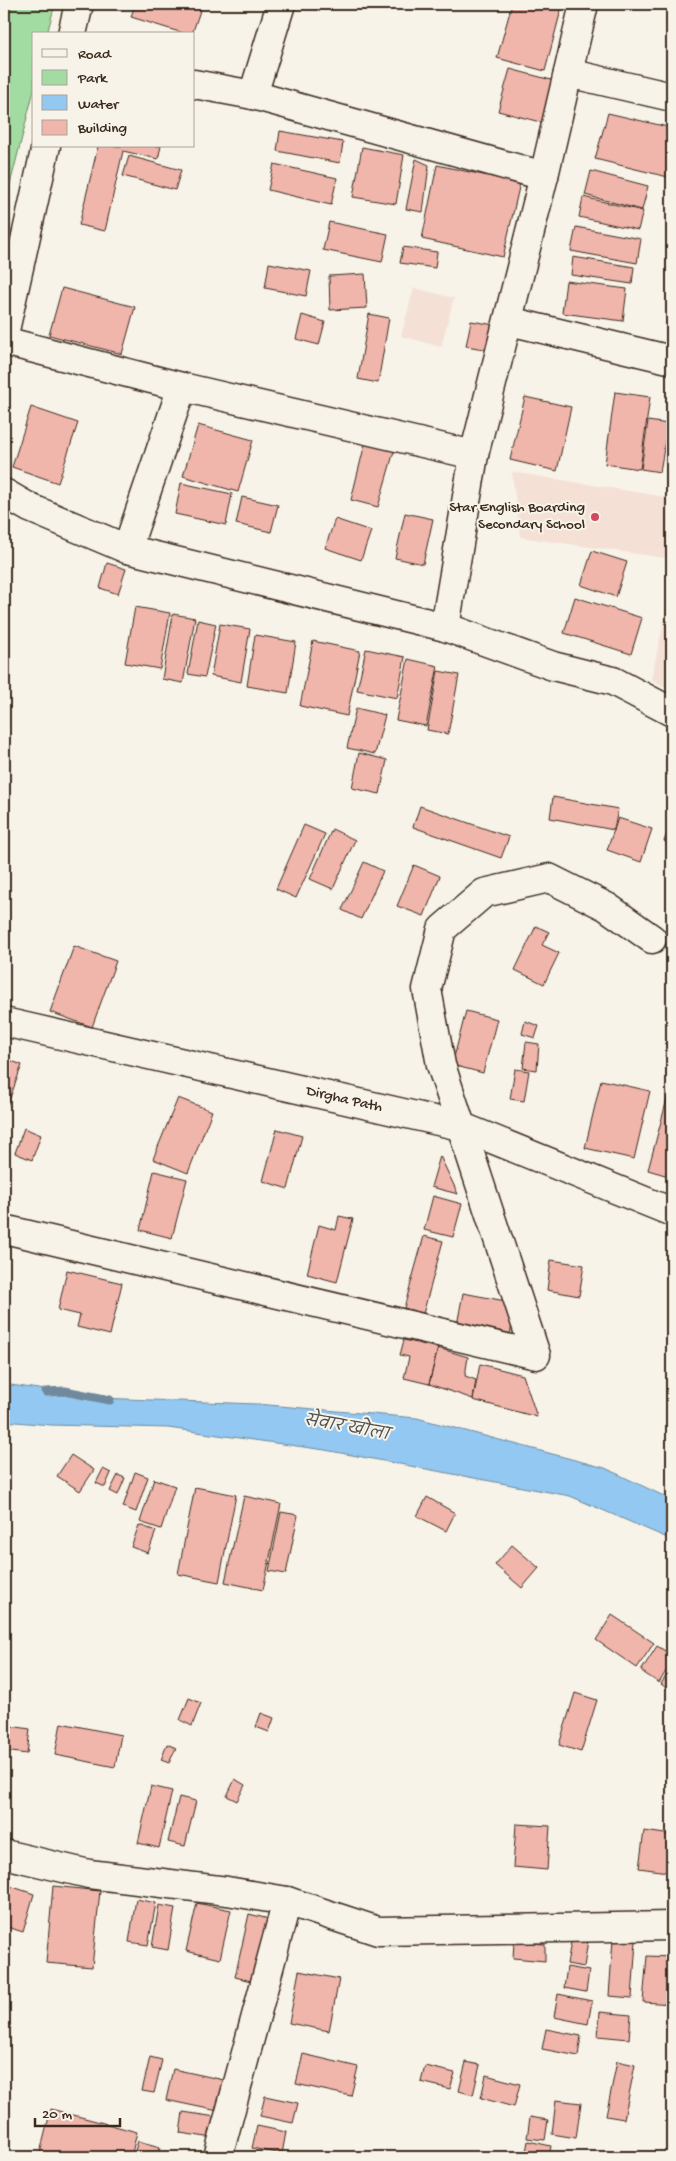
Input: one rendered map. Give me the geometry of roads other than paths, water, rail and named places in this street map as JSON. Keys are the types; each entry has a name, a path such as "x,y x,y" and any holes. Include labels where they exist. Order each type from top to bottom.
{"street":[{"path":"72,32 79,4"},
{"path":"254,95 282,4"},
{"path":"445,627 474,455 509,321 584,4"},
{"path":"568,73 672,97"},
{"path":"195,84 254,95 544,176"},
{"path":"4,335 46,148"},
{"path":"509,321 672,360"},
{"path":"4,341 182,387 474,455"},
{"path":"127,549 182,387"},
{"path":"4,493 30,508 127,549 445,627 553,666 613,680 672,712"},
{"path":"4,1229 536,1355 441,1065 428,989 442,929 484,893 550,878 607,907 652,939"},
{"name":"Dirgha Path","path":"4,1022 460,1126 672,1212"},
{"path":"4,1854 89,1874 228,1891 286,1901 378,1931 544,1930 672,1926"},
{"path":"218,2157 286,1901"}],"water":[{"path":"4,1384 100,1398 257,1404 417,1418 605,1468 672,1500 672,1540 570,1496 325,1450 168,1428 51,1425 4,1421"}],"waterway":[{"name":"सेवार खोला","path":"46,1392 65,1391 110,1400"}],"place":[{"name":"Star English Boarding Secondary School","path":"595,517"}]}
